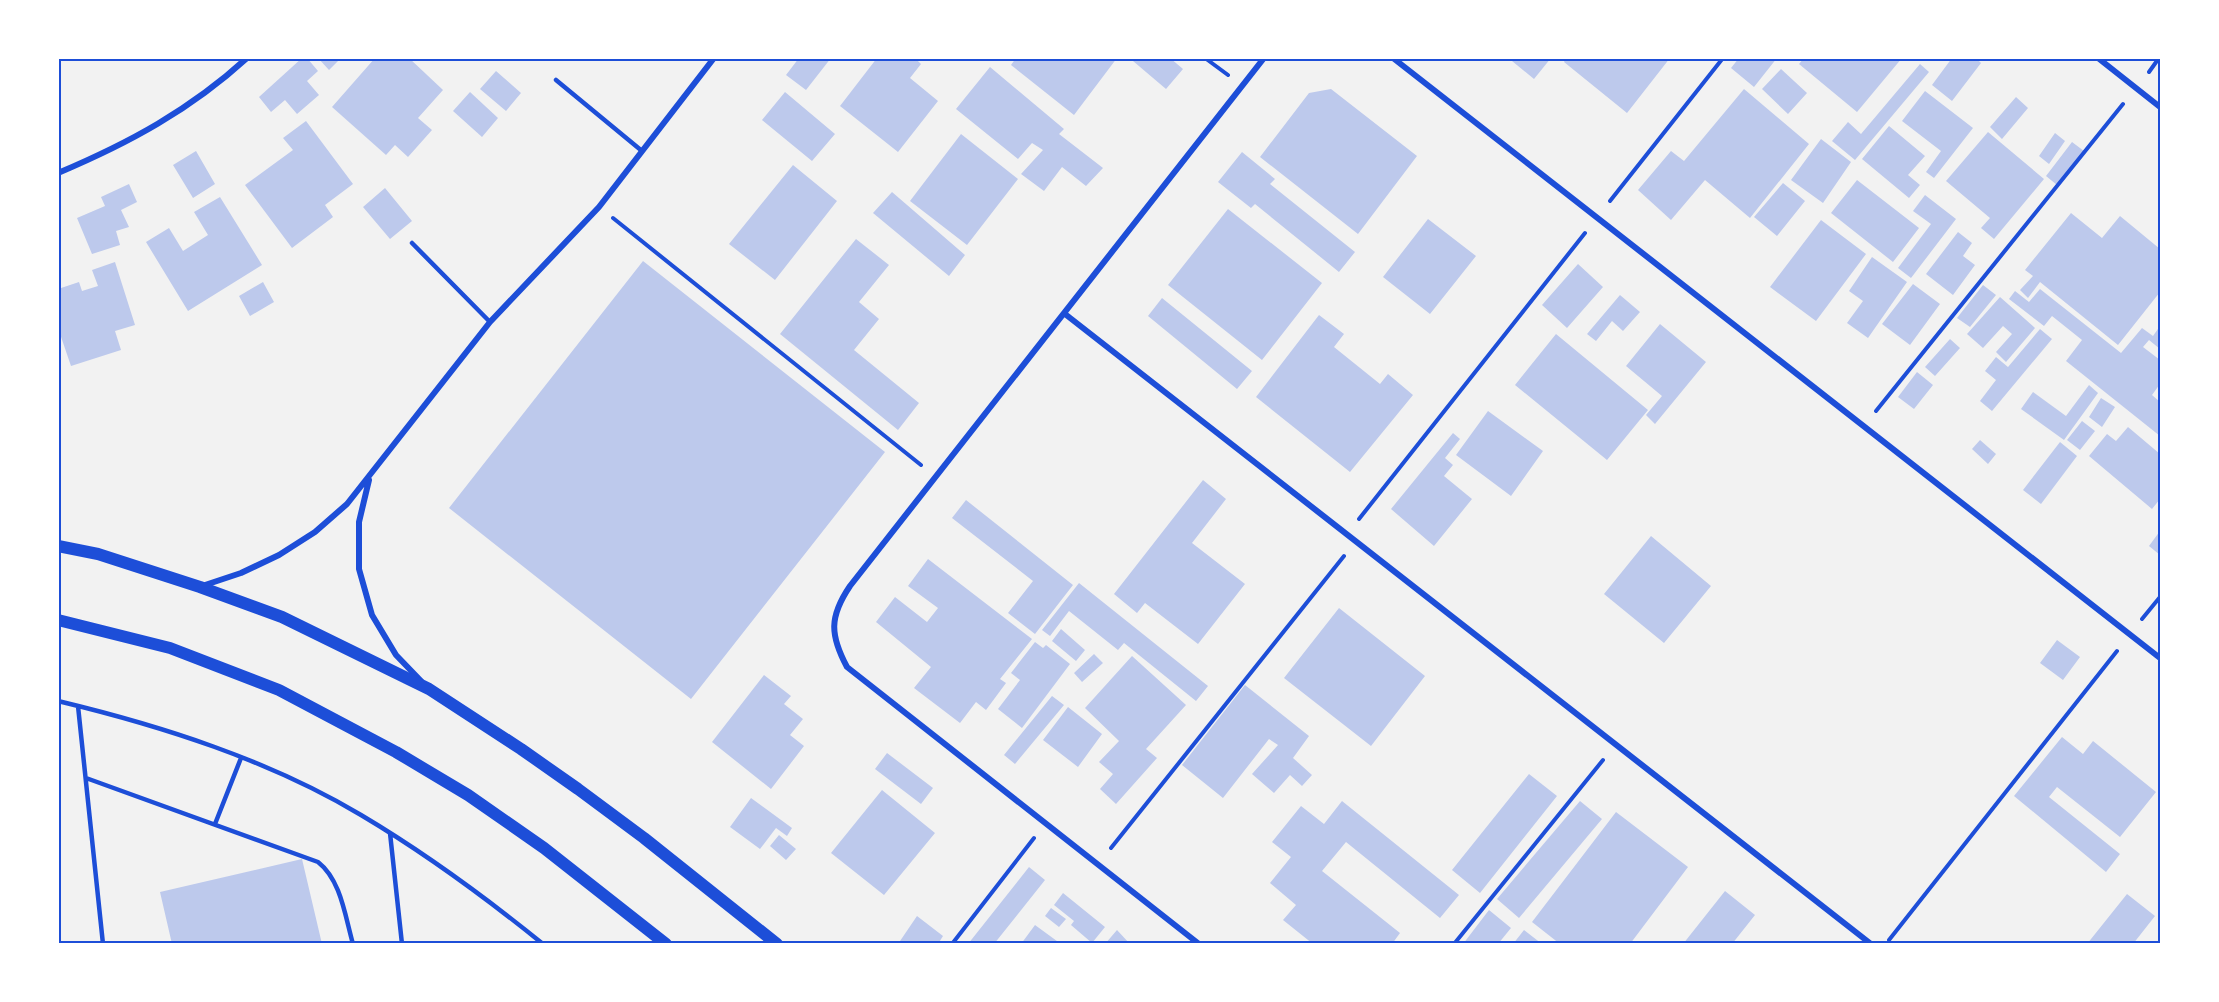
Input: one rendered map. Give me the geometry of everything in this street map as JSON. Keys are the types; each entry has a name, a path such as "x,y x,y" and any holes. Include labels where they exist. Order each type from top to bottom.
{"main road":[{"path":"58,546 98,554 200,587 282,617 429,689 578,789 644,838 777,944"},
{"path":"58,620 170,648 279,690 396,752 468,795 544,848 666,944"}],"street":[{"path":"58,173 112,150 171,117 226,78 247,58"},
{"path":"200,587 241,573 279,555 306,538 347,504 490,322 599,207 714,58"},
{"path":"1199,944 848,667 837,647 834,625 839,602 850,586 1264,58"},
{"path":"1393,58 2160,658"},
{"path":"2098,58 2160,107"},
{"path":"1065,314 1872,944"},
{"path":"370,476 359,522 359,569 372,615 396,655 429,689"}],"lane":[{"path":"556,80 642,151"},
{"path":"412,243 490,322"},
{"path":"58,701 125,717 286,776 359,813 428,857 543,944"},
{"path":"78,706 103,944"},
{"path":"215,824 241,758"},
{"path":"86,778 318,862 328,870 334,881 353,944"},
{"path":"390,833 402,944"}],"path":[{"path":"1346,534 1724,58"},
{"path":"1864,427 2160,58"},
{"path":"599,207 936,477"},
{"path":"1098,865 1356,542"},
{"path":"1886,944 2160,597"},
{"path":"1454,944 1616,744"},
{"path":"952,944 1046,824"}],"building":[{"path":"302,58 307,58 318,71 307,81 319,95 297,114 285,100 271,112 259,97"},
{"path":"318,58 341,58 329,70"},
{"path":"375,58 409,58 443,90 418,118 432,130 408,157 395,145 386,155 332,107"},
{"path":"799,58 831,58 806,90 786,75"},
{"path":"877,58 915,58 921,64 910,78 938,101 898,152 840,106"},
{"path":"1016,58 1117,58 1074,115 1011,65"},
{"path":"1135,58 1170,58 1183,69 1166,89 1133,61"},
{"path":"1514,58 1551,58 1534,79 1512,61"},
{"path":"1566,58 1670,58 1627,113 1564,62"},
{"path":"1739,58 1777,58 1754,87 1731,68"},
{"path":"1804,58 1902,58 1857,112 1799,64"},
{"path":"1952,58 1976,58 1981,63 1952,101 1932,85"},
{"path":"1920,64 1929,72 1855,160 1832,141 1848,122 1861,134"},
{"path":"990,67 1064,129 1059,134 1103,168 1086,186 1062,167 1044,191 1021,174 1043,150 1032,143 1018,159 956,109"},
{"path":"1781,69 1807,93 1788,114 1762,89"},
{"path":"496,71 521,93 506,111 480,89"},
{"path":"1331,89 1417,156 1358,234 1260,157 1309,93"},
{"path":"1744,89 1809,144 1750,218 1705,180 1671,220 1638,190 1671,151 1684,161"},
{"path":"1925,91 1973,128 1934,178 1926,172 1941,151 1902,121"},
{"path":"470,92 498,118 482,137 453,111"},
{"path":"785,92 835,134 812,161 762,120"},
{"path":"2016,97 2028,108 2002,139 1990,127"},
{"path":"306,121 353,184 325,205 333,217 292,248 245,185 293,150 283,138"},
{"path":"1889,126 1925,156 1908,175 1920,185 1909,198 1862,159"},
{"path":"1988,132 2044,179 1994,239 1981,228 1990,218 1946,181"},
{"path":"2055,133 2065,141 2049,164 2039,156"},
{"path":"961,134 1018,179 967,245 910,201"},
{"path":"1821,139 1851,162 1823,203 1791,180"},
{"path":"2072,142 2084,151 2057,185 2046,176"},
{"path":"196,151 215,184 193,198 173,165"},
{"path":"1242,152 1275,179 1270,184 1355,252 1339,272 1255,204 1251,208 1218,182"},
{"path":"793,165 837,201 775,280 729,244"},
{"path":"1857,180 1919,228 1893,262 1831,213"},
{"path":"1783,183 1805,201 1777,236 1754,217"},
{"path":"129,184 137,202 121,210 129,227 116,231 120,245 92,254 77,218 105,206 101,197"},
{"path":"385,188 412,221 390,239 363,207"},
{"path":"892,192 965,255 949,276 873,213"},
{"path":"1925,195 1956,219 1911,278 1898,268 1931,224 1913,211"},
{"path":"220,197 262,265 188,311 146,242 169,228 183,251 208,235 194,212"},
{"path":"1228,209 1322,283 1262,360 1168,285"},
{"path":"2071,213 2102,238 2120,216 2160,249 2160,292 2118,345 2040,282 2028,298 2020,290 2033,276 2025,270"},
{"path":"1428,219 1476,256 1430,314 1383,277"},
{"path":"1821,220 1866,254 1816,321 1770,287"},
{"path":"1958,232 1972,243 1963,256 1975,265 1953,295 1926,274"},
{"path":"856,239 889,265 859,302 879,319 854,350 919,403 898,430 780,334"},
{"path":"1872,257 1907,282 1868,338 1847,323 1863,301 1849,291"},
{"path":"643,261 885,452 691,699 449,508"},
{"path":"115,262 135,325 115,331 121,350 71,366 58,328 58,289 79,282 82,291 98,286 92,270"},
{"path":"1578,264 1603,287 1567,328 1542,305"},
{"path":"263,282 274,302 250,316 239,296"},
{"path":"1913,284 1940,304 1910,345 1882,324"},
{"path":"1983,285 1996,295 1970,327 1957,318"},
{"path":"2040,289 2121,353 2142,328 2153,336 2160,326 2160,349 2149,340 2143,347 2160,360 2160,384 2152,395 2160,402 2160,436 2066,361 2082,340 2052,316 2044,326 2009,299 2015,291 2029,302"},
{"path":"1620,295 1640,312 1623,331 1612,321 1596,341 1587,334"},
{"path":"2000,297 2035,328 2006,362 1996,352 2012,334 2003,326 1983,348 1967,334"},
{"path":"1162,298 1252,371 1237,389 1148,316"},
{"path":"1319,315 1344,334 1334,347 1380,384 1388,374 1413,395 1350,472 1256,397"},
{"path":"1660,324 1706,362 1655,424 1646,415 1662,396 1626,366"},
{"path":"2040,329 2052,339 1992,411 1980,401 1996,380 1985,371 1996,357 2008,367"},
{"path":"1556,334 1648,410 1607,460 1515,385"},
{"path":"1950,339 1960,348 1935,376 1925,367"},
{"path":"1917,372 1933,385 1914,409 1898,397"},
{"path":"2089,385 2098,393 2064,440 2021,409 2033,392 2066,416"},
{"path":"2101,398 2115,407 2102,427 2089,417"},
{"path":"1488,411 1543,451 1511,496 1456,455"},
{"path":"2082,421 2095,431 2080,450 2067,440"},
{"path":"2128,427 2160,454 2160,499 2152,509 2089,456 2107,434 2116,441"},
{"path":"1453,433 1460,439 1445,458 1453,465 1444,476 1472,499 1434,546 1391,509"},
{"path":"1980,440 1996,454 1988,464 1972,449"},
{"path":"2060,442 2077,456 2041,504 2023,490"},
{"path":"1203,480 1226,499 1192,543 1245,584 1198,644 1145,603 1137,613 1114,594"},
{"path":"966,500 1073,585 1035,634 1008,613 1033,581 952,518"},
{"path":"2160,531 2160,555 2149,546"},
{"path":"1651,536 1711,586 1664,643 1604,594"},
{"path":"928,559 1032,639 1000,679 1006,683 986,710 976,702 960,723 914,688 931,667 876,622 895,597 927,622 938,608 908,586"},
{"path":"1079,583 1208,686 1196,701 1124,643 1118,650 1069,611 1050,636 1042,630"},
{"path":"1339,608 1425,676 1371,746 1284,678"},
{"path":"1061,629 1085,650 1076,661 1052,641"},
{"path":"2057,640 2080,657 2063,680 2040,663"},
{"path":"1035,642 1043,648 1046,645 1070,664 1022,728 998,709 1020,680 1011,673"},
{"path":"1094,654 1103,663 1082,682 1074,673"},
{"path":"1132,656 1186,705 1146,749 1157,758 1116,804 1100,789 1113,774 1099,762 1119,741 1085,708"},
{"path":"764,675 791,696 784,704 803,719 790,735 804,746 771,789 712,742"},
{"path":"1245,685 1309,736 1293,758 1312,775 1302,786 1290,775 1274,793 1252,774 1278,745 1269,739 1223,798 1182,765"},
{"path":"1052,696 1064,705 1015,764 1004,755"},
{"path":"1068,707 1102,734 1078,767 1043,740"},
{"path":"2062,737 2083,754 2093,741 2156,792 2120,837 2057,787 2049,797 2120,854 2106,872 2014,796"},
{"path":"887,753 933,788 921,804 875,769"},
{"path":"1529,774 1557,796 1480,893 1452,870"},
{"path":"882,790 935,833 884,895 831,853"},
{"path":"751,798 792,828 787,836 776,828 760,849 730,827"},
{"path":"1342,801 1459,895 1440,918 1346,842 1322,871 1400,933 1392,944 1313,944 1283,920 1296,905 1270,883 1291,857 1272,842 1301,806 1324,824"},
{"path":"1580,801 1602,819 1519,918 1497,899"},
{"path":"1616,812 1688,867 1630,944 1560,944 1532,922"},
{"path":"779,835 796,849 786,860 770,846"},
{"path":"302,859 322,944 172,944 160,892"},
{"path":"1029,867 1045,880 994,944 968,944"},
{"path":"1725,891 1755,915 1732,944 1683,944"},
{"path":"1063,893 1105,927 1092,943 1071,925 1074,921 1054,905"},
{"path":"2127,894 2155,916 2133,944 2087,944"},
{"path":"1051,908 1066,919 1059,927 1045,916"},
{"path":"1489,910 1511,928 1498,944 1463,944"},
{"path":"917,916 943,936 938,944 898,944"},
{"path":"1035,925 1061,944 1021,944"},
{"path":"1117,930 1130,944 1105,944"},
{"path":"1524,930 1542,944 1513,944"}]}
